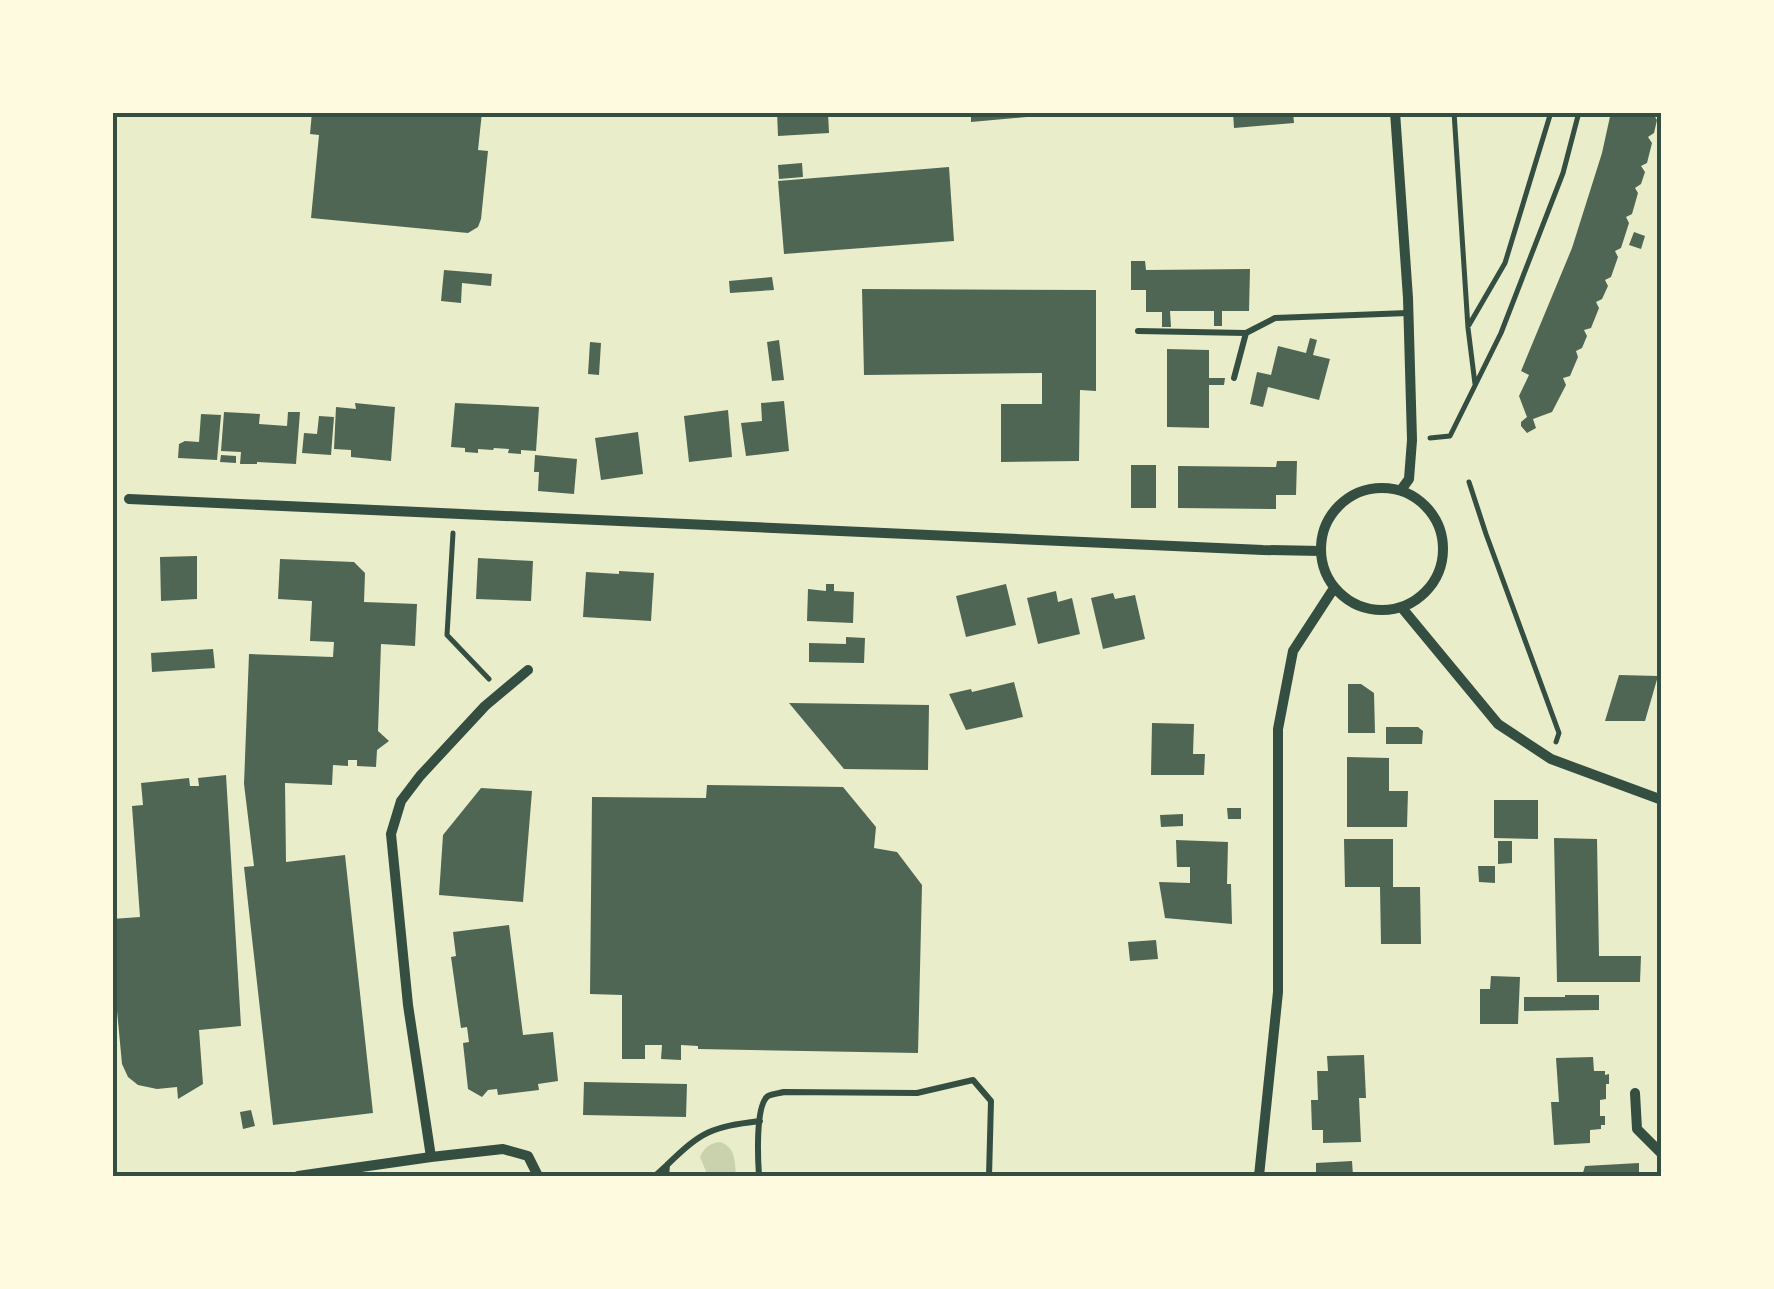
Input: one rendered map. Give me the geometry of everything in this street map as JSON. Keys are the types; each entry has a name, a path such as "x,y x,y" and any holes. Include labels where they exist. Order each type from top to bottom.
{"street":[{"path":"1395,112 1409,313 1412,440 1409,480 1401,490"},
{"path":"1382,487 1401,490 1432,512 1442,530 1441,568 1419,599 1402,608 1365,609 1348,601 1324,571 1324,532 1332,514 1346,500 1382,487"},
{"path":"129,499 1321,551"},
{"path":"1260,1176 1278,992 1278,728 1292,651 1334,588"},
{"path":"1402,608 1498,724 1551,759 1662,800"},
{"path":"431,1156 408,1005 391,834 401,801 420,776 485,706 528,670"},
{"path":"1636,1093 1637,1130 1662,1154"},
{"path":"298,1176 503,1149 528,1156 538,1176"}],"lane":[{"path":"1138,331 1246,334 1275,318 1409,313"},
{"path":"1234,378 1246,334"},
{"path":"758,1176 760,1121 763,1101 770,1095 917,1093 973,1080 991,1101 989,1176"},
{"path":"655,1176 694,1138 724,1126 760,1121"},
{"path":"666,1176 667,1165"}],"path":[{"path":"1454,112 1468,328 1476,384"},
{"path":"1468,328 1505,262 1551,112"},
{"path":"1412,440 1450,436 1501,334 1564,173 1579,112"},
{"path":"1469,482 1559,733 1551,759"},
{"path":"454,515 447,635 502,692"}],"green space":[{"path":"720,1142 732,1151 736,1176 708,1176 700,1157 708,1146"}],"building":[{"path":"312,112 482,112 478,150 488,151 478,227 468,233 311,218 319,135 310,134"},
{"path":"777,112 828,112 829,133 778,136"},
{"path":"971,112 1048,112 1048,115 971,122"},
{"path":"1233,112 1293,112 1294,123 1234,128"},
{"path":"1611,112 1652,112 1657,120 1654,133 1648,137 1652,143 1647,163 1641,166 1645,172 1635,188 1638,193 1632,214 1626,217 1629,223 1621,248 1615,251 1618,257 1611,277 1605,280 1608,286 1596,302 1599,308 1591,328 1584,330 1587,336 1582,348 1576,351 1578,357 1570,376 1563,378 1566,385 1552,412 1533,419 1536,428 1527,433 1521,426 1527,417 1519,396 1529,375 1521,371 1572,248"},
{"path":"802,163 803,177 779,179 778,165"},
{"path":"949,167 954,241 784,254 778,181"},
{"path":"1634,232 1645,236 1641,249 1629,245"},
{"path":"1131,261 1145,261 1146,270 1250,269 1249,311 1222,311 1222,326 1214,326 1214,311 1170,311 1171,327 1162,327 1162,312 1146,312 1146,290 1131,290"},
{"path":"444,270 492,274 491,286 462,283 461,303 441,301"},
{"path":"772,277 774,290 730,293 729,281"},
{"path":"862,289 1096,290 1096,391 1080,390 1079,461 1001,462 1001,404 1042,404 1042,373 864,375"},
{"path":"1310,338 1317,340 1313,355 1330,359 1319,400 1268,387 1263,407 1250,404 1257,372 1271,375 1278,346 1306,353"},
{"path":"779,340 784,380 772,381 767,342"},
{"path":"590,342 601,343 599,375 588,374"},
{"path":"1167,349 1209,350 1209,378 1225,378 1224,385 1209,385 1209,428 1167,427"},
{"path":"784,401 789,451 746,456 741,423 762,421 761,403"},
{"path":"355,403 395,407 391,461 351,457 351,450 334,449 336,407 356,409"},
{"path":"455,403 539,407 536,451 521,450 521,454 494,448 478,449 478,453 451,447"},
{"path":"728,410 732,457 689,462 684,416"},
{"path":"224,412 260,414 259,424 287,426 288,412 300,412 296,464 240,464 241,452 221,451"},
{"path":"201,414 221,415 217,460 178,458 179,444 199,442"},
{"path":"319,416 334,417 331,455 302,453 304,433 317,434"},
{"path":"638,432 643,474 601,480 595,438"},
{"path":"221,455 236,456 236,463 220,462"},
{"path":"535,455 577,459 574,494 538,491"},
{"path":"1277,461 1297,461 1296,495 1276,495 1276,509 1178,508 1178,466 1276,467"},
{"path":"1131,465 1156,465 1156,508 1131,508"},
{"path":"197,556 197,599 161,601 160,557"},
{"path":"478,558 533,561 531,601 476,599"},
{"path":"280,559 354,562 365,573 364,602 417,604 415,646 381,644 378,731 389,741 377,750 376,767 357,766 357,760 348,760 348,766 333,765 332,785 285,783 286,862 345,855 373,1113 273,1125 244,867 254,866 244,784 249,654 333,657 334,642 310,641 312,601 278,599"},
{"path":"586,572 654,573 651,621 583,617"},
{"path":"826,584 834,584 834,591 854,592 853,623 807,621 808,589 826,591"},
{"path":"1006,584 1016,625 966,637 956,596"},
{"path":"1056,591 1058,602 1072,598 1080,634 1038,644 1027,598"},
{"path":"1113,593 1115,599 1135,595 1145,639 1103,649 1091,598"},
{"path":"846,637 865,638 864,663 809,662 809,643 846,644"},
{"path":"213,649 215,668 152,672 151,653"},
{"path":"1619,675 1658,676 1645,721 1605,721"},
{"path":"1014,682 1023,717 966,730 949,694"},
{"path":"1348,684 1361,684 1374,693 1375,733 1348,733"},
{"path":"789,703 929,705 928,770 844,769"},
{"path":"1152,723 1194,724 1193,754 1205,754 1204,775 1151,775"},
{"path":"1386,727 1418,727 1423,731 1422,744 1386,744"},
{"path":"1347,757 1389,758 1389,791 1408,791 1407,827 1347,827"},
{"path":"226,775 241,1026 199,1030 203,1084 178,1099 177,1087 157,1089 138,1085 128,1077 122,1064 112,919 140,917 132,806 143,805 141,783 189,778 190,786 199,786 198,778"},
{"path":"707,785 843,787 876,827 874,848 897,852 922,885 918,1053 698,1049 681,1045 681,1060 661,1059 662,1045 645,1045 645,1059 622,1059 622,995 590,994 592,797 706,798"},
{"path":"481,788 532,791 523,902 439,895 443,835"},
{"path":"1494,800 1538,800 1538,839 1494,838"},
{"path":"1227,808 1241,808 1241,819 1228,819"},
{"path":"1183,814 1183,826 1161,827 1160,815"},
{"path":"1554,838 1597,839 1599,956 1641,956 1640,982 1557,982"},
{"path":"1344,839 1393,839 1393,887 1420,887 1421,944 1381,944 1380,887 1345,887"},
{"path":"1176,840 1228,842 1227,884 1231,884 1232,924 1165,918 1159,882 1190,883 1190,867 1177,867"},
{"path":"1498,841 1512,841 1512,863 1498,864"},
{"path":"1478,866 1495,866 1495,883 1479,882"},
{"path":"509,925 523,1035 553,1032 558,1081 538,1084 539,1090 498,1095 497,1089 488,1090 482,1097 468,1089 463,1043 469,1042 467,1027 461,1028 451,957 456,956 453,932"},
{"path":"1156,940 1158,959 1130,961 1128,942"},
{"path":"1491,976 1520,977 1518,1024 1480,1024 1480,989 1490,989"},
{"path":"1599,995 1599,1010 1524,1011 1524,997"},
{"path":"1364,1055 1366,1098 1359,1098 1361,1142 1323,1143 1323,1130 1312,1130 1311,1100 1318,1100 1317,1071 1328,1071 1327,1056"},
{"path":"1593,1057 1594,1071 1609,1074 1606,1099 1600,1100 1600,1116 1605,1116 1605,1125 1590,1130 1590,1143 1554,1145 1551,1102 1559,1102 1556,1058"},
{"path":"584,1082 687,1084 686,1117 583,1115"},
{"path":"251,1110 255,1126 243,1129 240,1112"},
{"path":"1352,1161 1353,1176 1316,1176 1316,1163"},
{"path":"1639,1163 1639,1176 1582,1176 1585,1166"}]}
